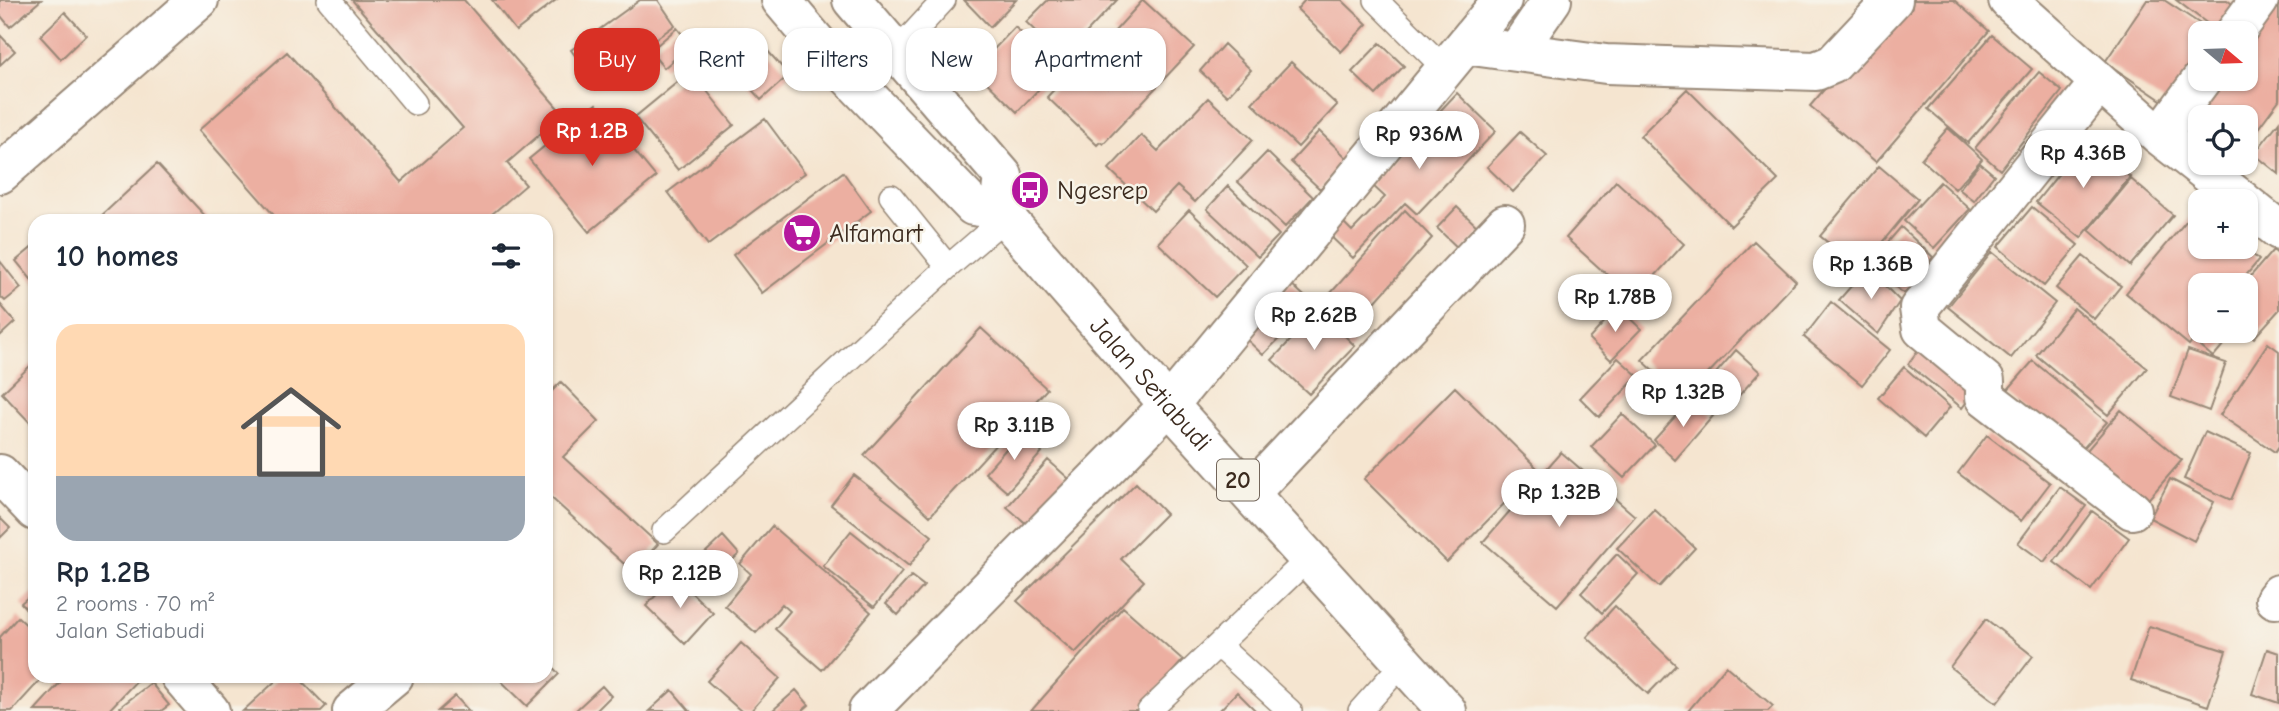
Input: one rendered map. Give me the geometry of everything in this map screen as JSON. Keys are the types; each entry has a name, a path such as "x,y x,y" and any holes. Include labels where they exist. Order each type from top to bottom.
{"main road":[{"path":"0,174 199,0"},
{"path":"781,0 824,51 973,206 1002,214 1003,176 852,0"},
{"path":"868,711 1169,405 1502,0"},
{"path":"1516,52 1552,0"},
{"path":"1455,57 1516,52 1606,64 1816,71 1833,64 1892,0"},
{"path":"2008,0 2160,136 2227,189"},
{"path":"2244,21 2259,0"},
{"path":"2099,83 1919,308 1922,329 1985,381 1985,397 2132,510"},
{"path":"2160,136 2193,91"},
{"path":"2258,213 2279,230"},
{"name":"Jalan Setiabudi","path":"1002,214 1169,405 1403,663 1431,705"},
{"path":"1250,493 1505,224"},
{"path":"0,474 28,504"},
{"path":"186,683 210,711"},
{"path":"352,711 386,683"}],"lane":[{"path":"329,0 415,103"},
{"path":"896,51 944,0"},
{"path":"1388,5 1455,57"},
{"path":"891,196 948,267"},
{"path":"664,531 1002,214"},
{"path":"1149,711 1309,558"},
{"path":"1218,645 1290,711"},
{"path":"1360,711 1403,663"}],"building":[{"path":"0,0 41,0 10,27 0,15"},
{"path":"352,0 464,0 563,114 507,163 526,185 492,214 273,214 199,130 287,52 401,182 463,128"},
{"path":"492,0 556,0 516,31"},
{"path":"640,0 658,0 675,25 660,36 660,28 601,28"},
{"path":"964,0 1016,0 990,27"},
{"path":"1048,0 1117,0 1091,28 1032,28 1026,22"},
{"path":"1143,0 1194,47 1166,77 1166,28 1118,28"},
{"path":"1305,0 1342,0 1367,24 1341,52 1297,9"},
{"path":"1901,0 1954,0 1989,31 1876,162 1810,106"},
{"path":"2147,0 2164,0 2196,21 2188,21 2189,91 2176,110 2105,62"},
{"path":"2176,0 2227,0 2245,14 2236,21 2204,21"},
{"path":"2268,0 2279,0 2279,100 2258,128 2258,105 2192,105 2202,91 2258,91 2258,21 2253,21"},
{"path":"65,12 86,35 61,59 40,36"},
{"path":"674,31 674,59 664,68 660,63 660,42"},
{"path":"1011,31 1011,91 1037,91 1017,112 996,91 997,46"},
{"path":"0,35 15,51 0,65"},
{"path":"1992,35 2032,69 1968,143 1928,109"},
{"path":"1380,43 1404,66 1376,95 1352,72"},
{"path":"1224,44 1251,70 1227,96 1200,71"},
{"path":"768,51 782,67 782,81 761,100 753,91 768,91"},
{"path":"1291,62 1337,105 1298,147 1252,103"},
{"path":"2039,72 2062,91 2000,170 1975,148"},
{"path":"674,85 674,91 707,91 734,125 678,170 635,117"},
{"path":"1687,89 1778,180 1731,226 1640,136"},
{"path":"1053,91 1153,91 1103,144 1100,142 1097,145 1047,97"},
{"path":"1457,93 1496,131 1417,214 1405,203 1353,258 1323,229 1336,215 1352,231 1385,197 1371,184"},
{"path":"1208,98 1253,140 1195,202 1177,186 1153,211 1109,169 1141,135 1158,151"},
{"path":"596,104 656,177 589,232 529,159"},
{"path":"2188,111 2188,128 2180,122"},
{"path":"765,119 805,173 708,245 668,192"},
{"path":"2279,122 2279,174 2258,157 2258,149"},
{"path":"1948,128 1982,159 1955,189 1921,159"},
{"path":"1319,131 1348,159 1320,189 1291,162"},
{"path":"1520,132 1547,156 1513,192 1487,167"},
{"path":"2085,141 2130,177 2081,238 2036,202"},
{"path":"1267,152 1313,197 1285,227 1238,182"},
{"path":"1980,163 1994,175 1974,201 1959,189"},
{"path":"157,164 203,214 103,214"},
{"path":"1879,166 1918,199 1860,269 1820,236"},
{"name":"Alfamart","path":"843,172 871,211 762,293 733,255"},
{"path":"2131,179 2173,215 2130,266 2089,230"},
{"path":"1616,181 1684,244 1634,299 1566,238"},
{"path":"1940,182 1970,209 1934,248 1904,221"},
{"path":"1228,186 1279,235 1258,257 1207,209"},
{"path":"1457,207 1482,231 1462,252 1437,228"},
{"path":"2032,207 2078,245 2044,286 1998,247"},
{"path":"1189,210 1246,265 1215,297 1158,243"},
{"path":"1405,210 1432,238 1350,330 1321,304"},
{"path":"2188,219 2188,259 2259,260 2248,273 2188,273 2189,345 2126,293"},
{"path":"1901,227 1933,257 1904,294 1869,264"},
{"path":"1754,241 1796,281 1684,399 1642,360"},
{"path":"2273,250 2279,255 2279,310 2258,334 2258,273 2253,273"},
{"path":"28,251 28,276 16,261"},
{"path":"1992,252 2055,303 2011,358 1948,307"},
{"path":"2083,256 2121,286 2094,319 2056,288"},
{"path":"0,261 21,288 5,301 0,296"},
{"path":"1867,268 1900,301 1878,334 1839,300"},
{"path":"1290,283 1313,304 1263,355 1241,334"},
{"path":"1831,302 1890,350 1862,385 1804,337"},
{"path":"0,304 15,322 0,336"},
{"path":"1618,307 1641,329 1611,360 1589,339"},
{"path":"2074,308 2147,368 2108,415 2036,355"},
{"path":"1319,310 1355,346 1309,394 1272,360"},
{"path":"981,328 1047,389 930,516 864,455"},
{"path":"1923,343 1975,391 1962,408 1908,364"},
{"path":"2196,343 2225,343 2213,357"},
{"path":"2268,343 2279,351 2279,446 2275,452 2220,415"},
{"path":"1736,350 1760,372 1726,410 1703,388"},
{"path":"2188,350 2226,363 2209,411 2171,397"},
{"path":"1618,358 1638,376 1599,417 1580,398"},
{"path":"2033,361 2107,422 2078,454 2005,393"},
{"path":"1904,367 1950,407 1924,438 1878,398"},
{"path":"28,368 28,421 2,393"},
{"path":"561,382 599,421 563,457 658,544 633,572 553,499 553,390"},
{"path":"1455,387 1538,469 1447,562 1364,479"},
{"path":"1692,398 1713,416 1675,460 1654,440"},
{"path":"2121,410 2182,460 2145,503 2082,456"},
{"path":"1622,414 1655,445 1624,478 1591,447"},
{"path":"2205,432 2251,453 2231,500 2184,479"},
{"path":"1020,433 1042,452 1007,492 985,473"},
{"path":"1987,435 2050,483 2021,521 1958,473"},
{"path":"1561,452 1635,516 1557,606 1483,542"},
{"path":"1048,460 1078,487 1037,533 1007,507"},
{"path":"854,475 932,536 909,566 831,505"},
{"path":"2170,479 2214,502 2194,541 2150,518"},
{"path":"1136,483 1166,514 1121,559 1144,581 1075,653 1017,601"},
{"path":"2060,487 2086,506 2044,562 2018,543"},
{"path":"1654,509 1695,548 1659,587 1617,548"},
{"path":"2092,511 2129,538 2091,590 2054,562"},
{"path":"0,518 10,528 0,538"},
{"path":"772,526 871,612 822,670 775,629 790,611 782,604 756,633 725,606 751,574 740,564"},
{"path":"851,531 902,572 874,607 823,566"},
{"path":"723,536 739,554 702,588 686,571"},
{"path":"1617,554 1638,574 1602,613 1581,593"},
{"path":"674,576 713,613 685,644 646,606"},
{"path":"911,576 924,586 898,615 886,604"},
{"path":"28,597 28,611 21,603"},
{"path":"1615,606 1676,665 1648,694 1587,637"},
{"path":"1123,607 1183,660 1139,711 1031,711"},
{"path":"18,617 28,626 28,683 38,683 12,711 0,711 0,637"},
{"path":"1986,619 2033,656 1997,703 1950,667"},
{"path":"2149,626 2226,651 2208,706 2131,680"},
{"path":"741,643 780,678 751,711 741,711 707,681"},
{"path":"2267,649 2279,653 2279,703 2252,694"},
{"path":"1726,666 1773,706 1768,711 1688,711"},
{"path":"553,668 559,674 553,680"},
{"path":"60,683 134,683 108,711 34,711"},
{"path":"151,683 169,705 161,711 124,711 120,707"},
{"path":"273,683 304,683 326,706 321,711 243,711"},
{"path":"503,683 550,683 527,706"},
{"path":"602,686 611,696 596,711 575,711"},
{"path":"672,690 690,711 649,711"},
{"path":"796,690 809,705 802,711 772,711"},
{"path":"1237,692 1256,711 1219,711"},
{"path":"455,696 469,711 438,711"}],"place":[{"name":"Ngesrep","path":"1030,190"},
{"name":"Alfamart","path":"802,233"}]}
